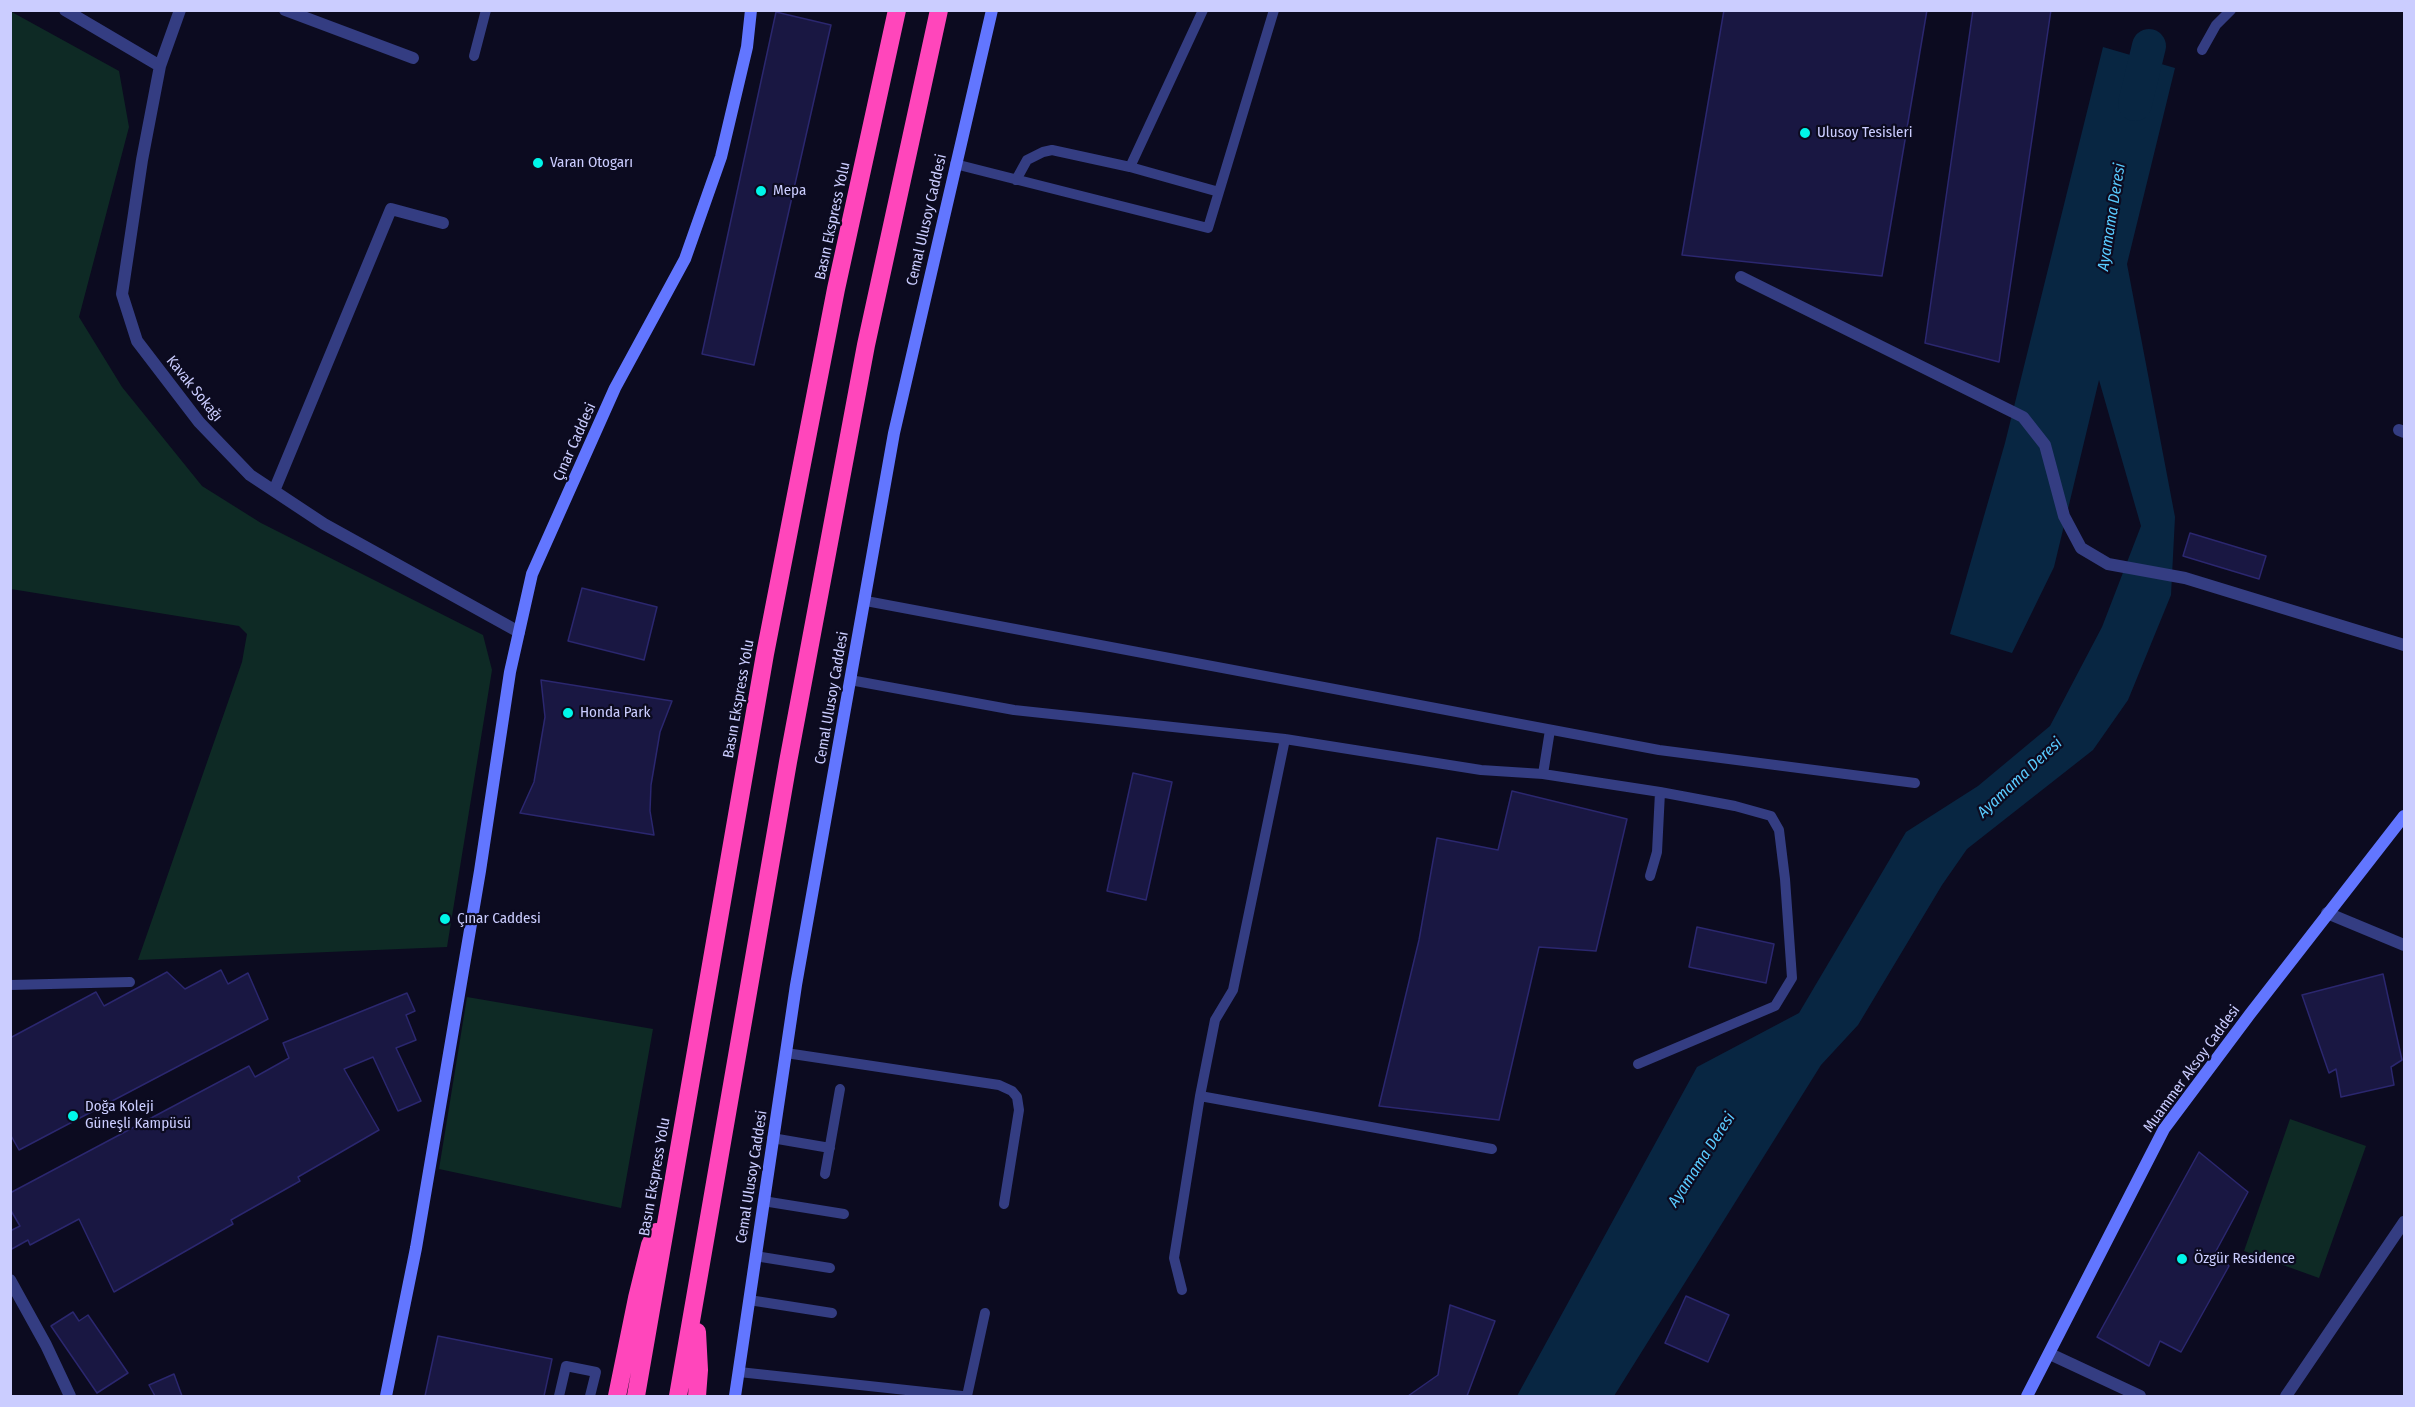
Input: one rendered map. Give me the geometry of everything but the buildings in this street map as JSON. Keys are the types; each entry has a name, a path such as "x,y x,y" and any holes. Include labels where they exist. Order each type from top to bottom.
{"highway":[{"name":"Basın Ekspress Yolu","path":"636,1396 765,654 834,301 897,10"},
{"path":"678,1396 786,774 864,356 939,10"},
{"path":"617,1396 650,1245 668,1209"},
{"path":"695,1301 699,1370 697,1396"}],"main road":[{"name":"Çınar Caddesi","path":"386,1396 418,1236 480,871 510,672 532,574 615,388 685,259 721,157 747,47 752,10"},
{"name":"Cemal Ulusoy Caddesi","path":"735,1396 786,1053 894,433 992,10"},
{"name":"Muammer Aksoy Caddesi","path":"2027,1396 2164,1129 2207,1069 2404,816"}],"street":[{"path":"65,10 160,66"},
{"name":"Kavak Sokağı","path":"180,10 160,66 142,160 122,294 137,341 199,422 250,475 324,524 519,632"},
{"path":"285,10 413,58"},
{"path":"274,491 391,209 443,223"},
{"path":"1741,277 2024,417 2044,446 2064,516 2080,548 2108,564 2185,578 2404,645"},
{"path":"2327,913 2404,945"},
{"path":"2286,1396 2404,1222"},
{"path":"10,1280 46,1345 70,1396"},
{"path":"2050,1354 2140,1396"}],"lane":[{"path":"474,56 486,10"},
{"path":"1130,167 1203,10"},
{"path":"955,164 1208,228 1274,10"},
{"path":"2202,50 2216,25 2231,10"},
{"path":"1016,180 1027,160 1052,150 1130,167 1219,192"},
{"path":"866,601 1659,750 1915,783"},
{"path":"850,680 1014,710 1285,739 1481,770 1543,774 1660,792 1735,806 1771,816 1779,830 1792,978 1775,1006 1638,1064"},
{"path":"1543,774 1550,730"},
{"path":"1182,1290 1174,1258 1200,1096 1215,1020 1233,990 1285,739"},
{"path":"1650,876 1657,852 1660,792"},
{"path":"10,986 130,982"},
{"path":"786,1053 1006,1087 1017,1097 1019,1110 1004,1204"},
{"path":"825,1174 840,1089"},
{"path":"1200,1096 1492,1149"},
{"path":"772,1138 830,1148"},
{"path":"763,1201 844,1214"},
{"path":"755,1256 830,1268"},
{"path":"749,1300 832,1313"},
{"path":"967,1396 985,1313"},
{"path":"559,1396 566,1366 596,1372 590,1396"},
{"path":"739,1372 962,1396"}],"green space":[{"path":"10,11 119,71 129,127 79,317 122,387 202,486 261,523 483,635 492,670 447,947 138,960 242,662 247,634 239,626 11,589"},
{"path":"467,997 653,1029 621,1208 439,1169"},
{"path":"2290,1119 2366,1146 2319,1278 2244,1251"}],"water":[{"path":"2103,47 2175,68 2127,264 2175,517 2171,595 2128,700 2093,750 1967,849 1942,885 1858,1025 1821,1065 1614,1396 1517,1396 1697,1067 1799,1013 1906,832 1978,786 2050,726 2102,627 2141,526 2099,380 2054,567 2012,653 1950,634 2005,443"}],"waterway":[{"name":"Ayamama Deresi","path":"2135,104 2149,46"}],"place":[{"name":"Ulusoy Tesisleri","path":"1805,133"},
{"name":"Varan Otogarı","path":"538,163"},
{"name":"Mepa","path":"761,191"},
{"name":"Honda Park","path":"568,713"},
{"name":"Çınar Caddesi","path":"445,919"},
{"name":"Doğa Koleji Güneşli Kampüsü","path":"73,1116"},
{"name":"Özgür Residence","path":"2182,1259"}]}
